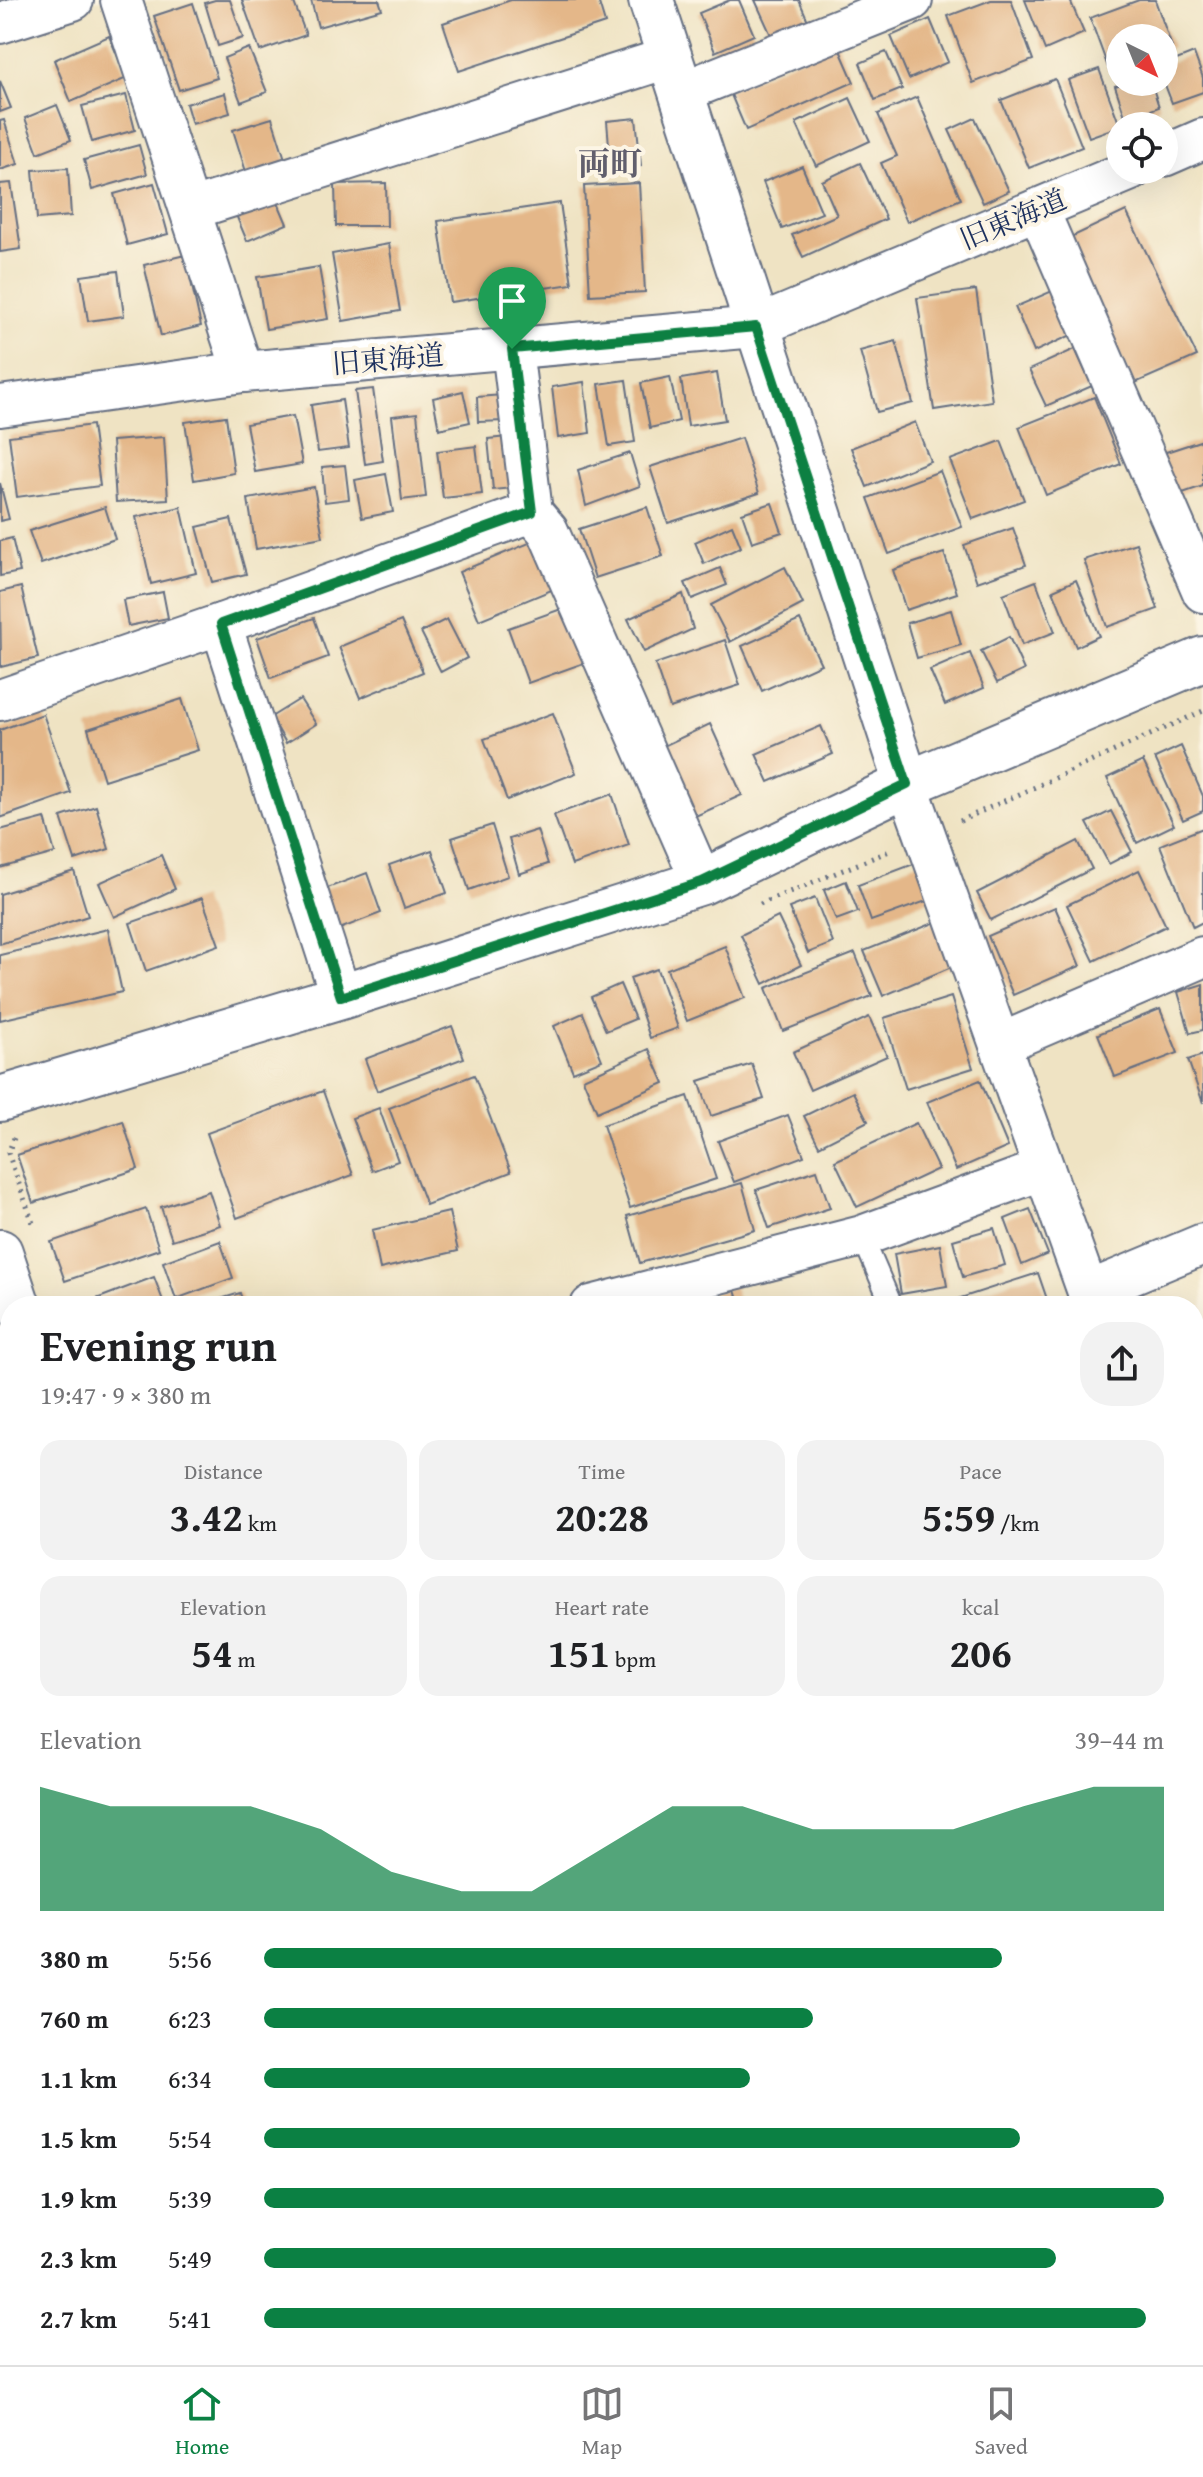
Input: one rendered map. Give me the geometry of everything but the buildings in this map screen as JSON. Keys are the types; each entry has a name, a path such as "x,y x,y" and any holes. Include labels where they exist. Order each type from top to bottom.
{"street":[{"path":"0,23 73,0"},
{"path":"121,0 243,372"},
{"path":"651,0 907,784 1090,1296"},
{"path":"192,209 676,74 912,0"},
{"path":"1178,150 1203,139"},
{"name":"旧東海道","path":"0,406 243,372 756,327 1106,180"},
{"path":"1038,209 1203,592"},
{"path":"512,349 532,512 548,531 702,882"},
{"path":"0,700 532,512"},
{"path":"221,624 341,997"},
{"path":"0,1099 341,997 702,882 907,784 1203,659"},
{"path":"1000,1044 1203,957"},
{"path":"630,1296 862,1236 1044,1169"},
{"path":"1097,1296 1203,1244"},
{"path":"0,1252 15,1296"}],"lane":[{"path":"862,1236 888,1296"}],"district":[{"name":"両町","path":"610,164"}],"route":[{"path":"756,327 907,784 702,882 341,997 221,624 532,512 512,349 756,327"}]}
